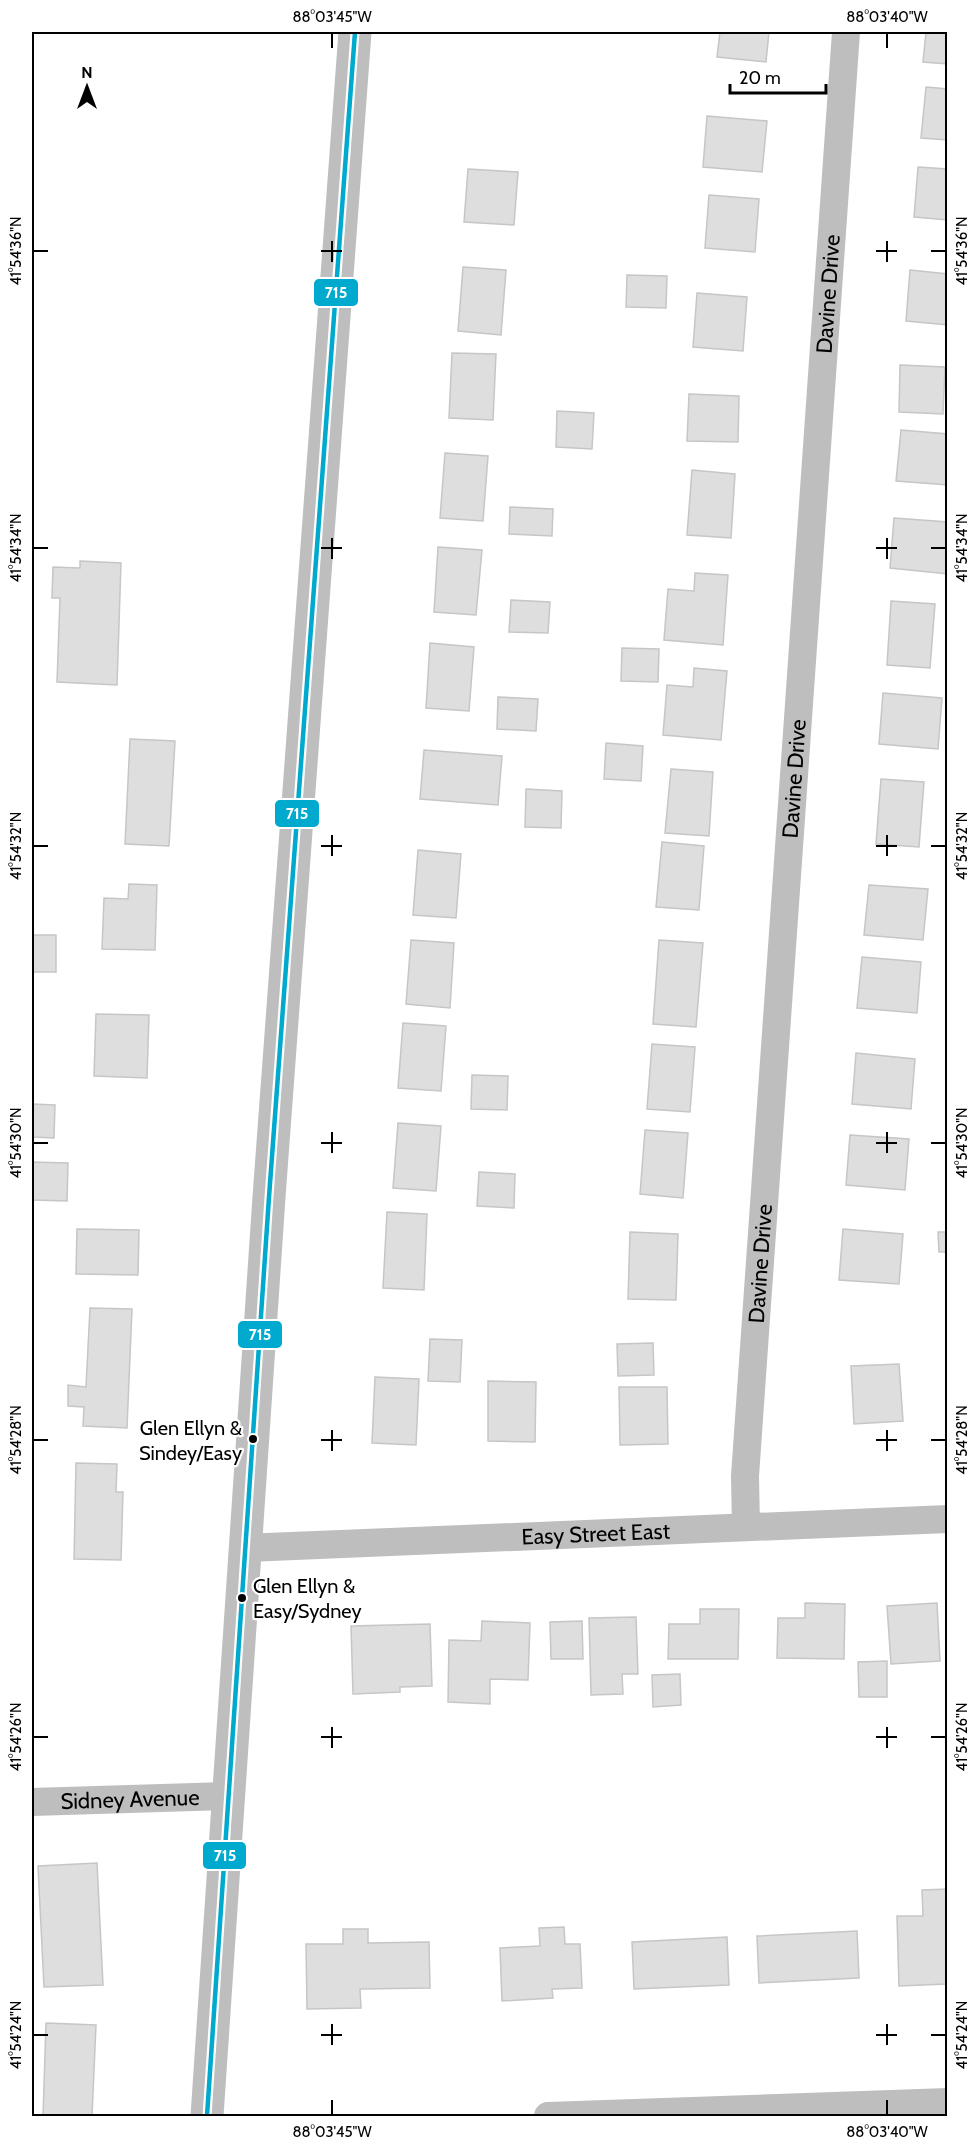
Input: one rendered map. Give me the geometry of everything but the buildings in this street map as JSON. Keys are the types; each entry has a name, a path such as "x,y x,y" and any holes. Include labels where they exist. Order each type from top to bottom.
{"street":[{"path":"207,2116 227,1796 355,32"},
{"name":"Davine Drive","path":"746,1527 745,1476 846,32"},
{"name":"Easy Street East","path":"245,1548 948,1519"},
{"name":"Sidney Avenue","path":"32,1802 227,1796"},
{"path":"548,2116 948,2102"}],"transit line":[{"name":"715","path":"207,2116 269,1197 355,32"}],"place":[{"name":"Glen Ellyn & Sindey/Easy","path":"253,1439"},
{"name":"Glen Ellyn & Easy/Sydney","path":"242,1598"}]}
